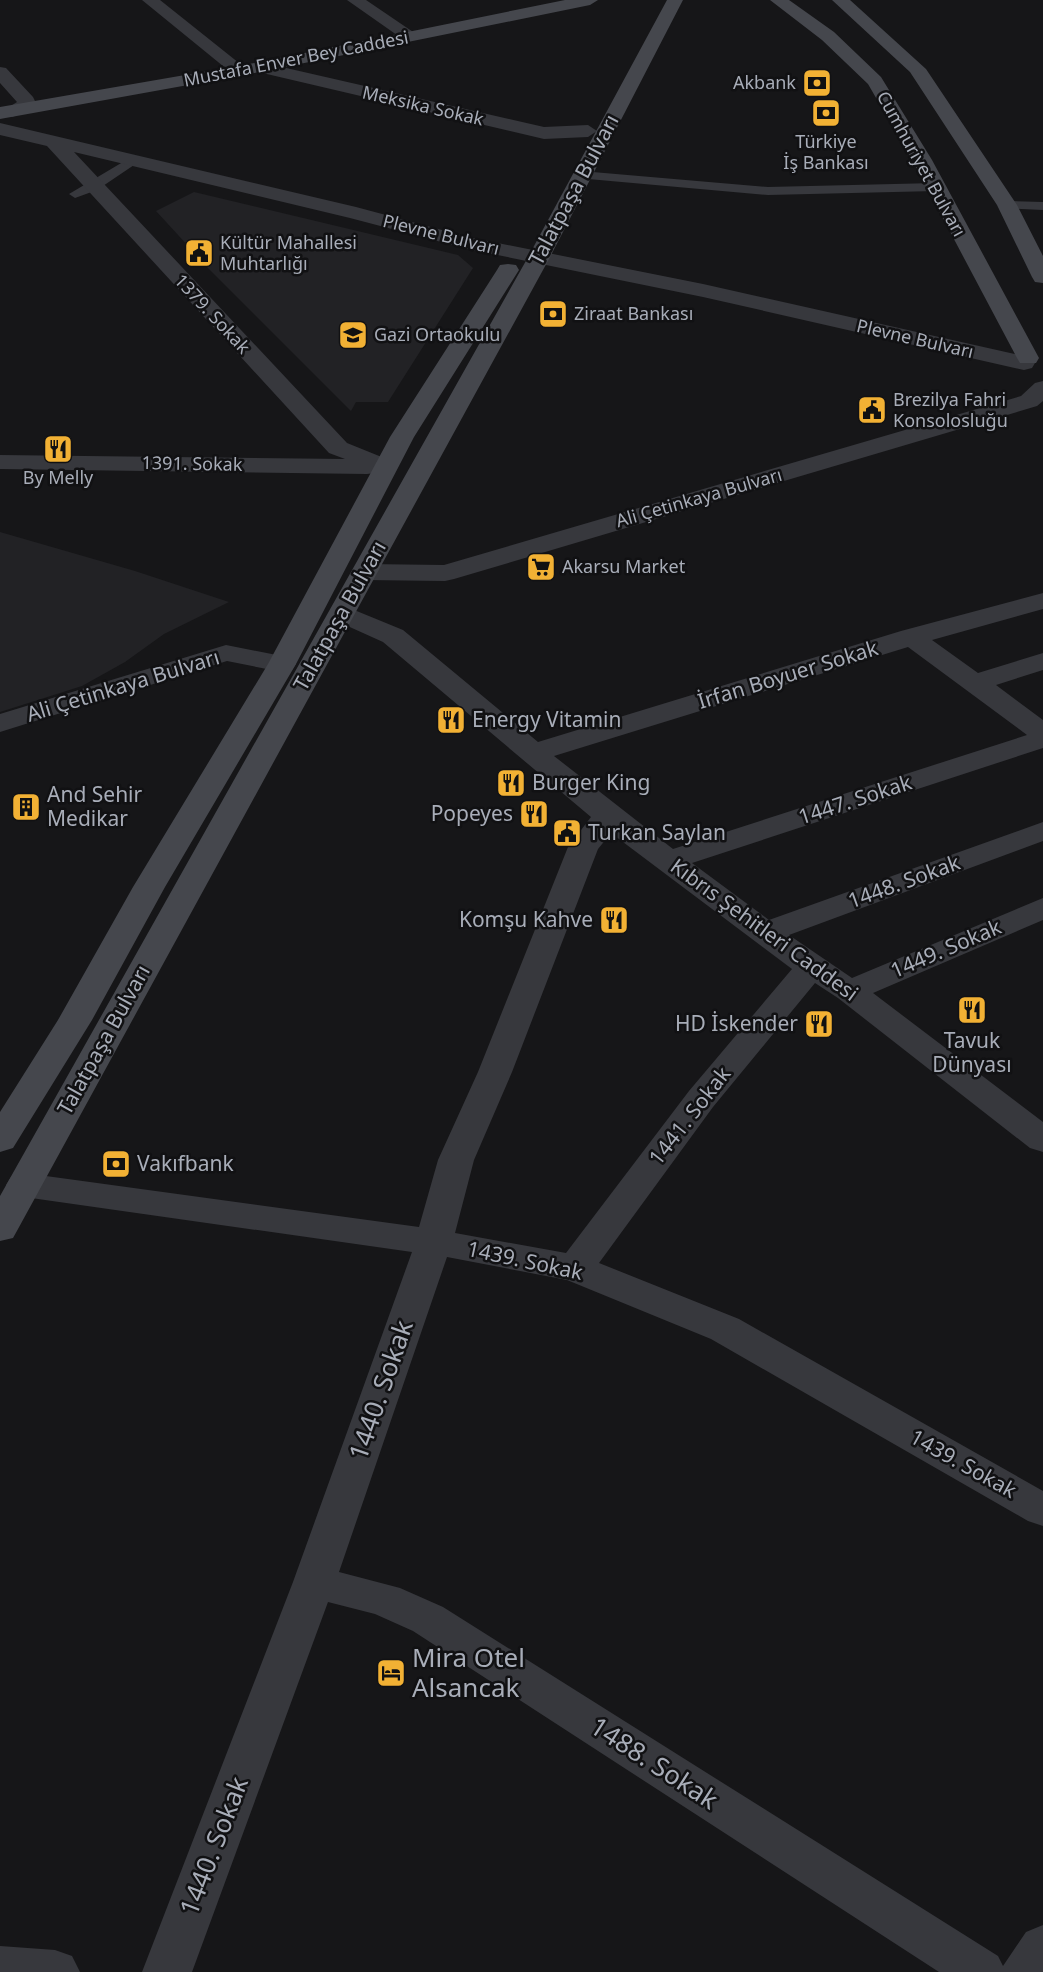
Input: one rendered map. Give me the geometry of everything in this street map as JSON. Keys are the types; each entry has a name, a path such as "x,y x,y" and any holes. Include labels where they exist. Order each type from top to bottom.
{"main road":[{"name":"Mustafa Enver Bey Caddesi","path":"6,112 240,71 562,2 590,0"},
{"name":"Talatpaşa Bulvarı","path":"0,1229 183,894 365,572 530,252 588,132 662,0"},
{"name":"Talatpaşa Bulvarı","path":"0,1140 75,1020 149,887 282,664 385,467 581,175 675,0"},
{"name":"Cumhuriyet Bulvarı","path":"778,0 828,36 875,81 1032,358"},
{"name":"Cumhuriyet Bulvarı","path":"840,0 917,69 1007,205 1043,277"},
{"path":"1032,358 1027,371 1043,379"}],"street":[{"path":"150,0 240,71"},
{"path":"355,0 410,36"},
{"name":"Meksika Sokak","path":"260,67 544,133 588,132"},
{"path":"0,72 26,101 26,106 6,112"},
{"name":"Plevne Bulvarı","path":"0,129 356,213 398,226 1032,358"},
{"name":"1379. Sokak","path":"54,142 84,190 338,448 385,467"},
{"name":"Ali Çetinkaya Bulvarı","path":"365,572 445,573 1038,402"},
{"name":"1391. Sokak","path":"0,462 385,467"},
{"name":"İrfan Boyuer Sokak","path":"534,753 911,637 1043,601"},
{"name":"Kıbrıs Şehitleri Caddesi","path":"342,613 393,636 668,861 811,967 850,991 1043,1140"},
{"path":"911,637 1043,733"},
{"name":"Ali Çetinkaya Bulvarı","path":"0,723 226,653 282,664"},
{"path":"975,683 1043,661"},
{"name":"1447. Sokak","path":"668,861 1043,739"},
{"name":"1440. Sokak","path":"167,1972 314,1582 434,1242 456,1160 499,1062 583,847 609,815"},
{"name":"1448. Sokak","path":"764,933 1043,831"},
{"name":"1449. Sokak","path":"850,991 1043,908"},
{"name":"1441. Sokak","path":"575,1269 701,1099 811,967"},
{"name":"1439. Sokak","path":"24,1185 434,1242 575,1269 725,1329 1043,1510"},
{"name":"1488. Sokak","path":"314,1582 385,1600 428,1619 981,1972"},
{"path":"1025,1972 1043,1947"},
{"path":"0,1968 55,1972"}],"lane":[{"path":"84,190 133,160"},
{"path":"581,175 768,190 936,187"},
{"path":"1007,205 1043,206"}],"shaded area":[{"name":"Gazi Ortaokulu","path":"194,192 458,255 473,268 388,402 356,402 351,411 199,259 207,257 199,247 190,248 156,211"},
{"path":"0,532 135,571 229,602 164,634 125,662 82,686 0,712"}],"place":[{"name":"Akbank","path":"817,83"},
{"name":"Türkiye İş Bankası","path":"826,113"},
{"name":"Kültür Mahallesi Muhtarlığı","path":"199,253"},
{"name":"Ziraat Bankası","path":"553,314"},
{"name":"Gazi Ortaokulu","path":"353,335"},
{"name":"Brezilya Fahri Konsolosluğu","path":"872,410"},
{"name":"By Melly","path":"58,449"},
{"name":"Akarsu Market","path":"541,567"},
{"name":"Energy Vitamin","path":"451,720"},
{"name":"Burger King","path":"511,783"},
{"name":"And Sehir Medikar","path":"26,807"},
{"name":"Popeyes","path":"534,814"},
{"name":"Turkan Saylan","path":"567,833"},
{"name":"Komşu Kahve","path":"614,920"},
{"name":"Tavuk Dünyası","path":"972,1010"},
{"name":"HD İskender","path":"819,1024"},
{"name":"Vakıfbank","path":"116,1164"},
{"name":"Mira Otel Alsancak","path":"391,1673"}]}
